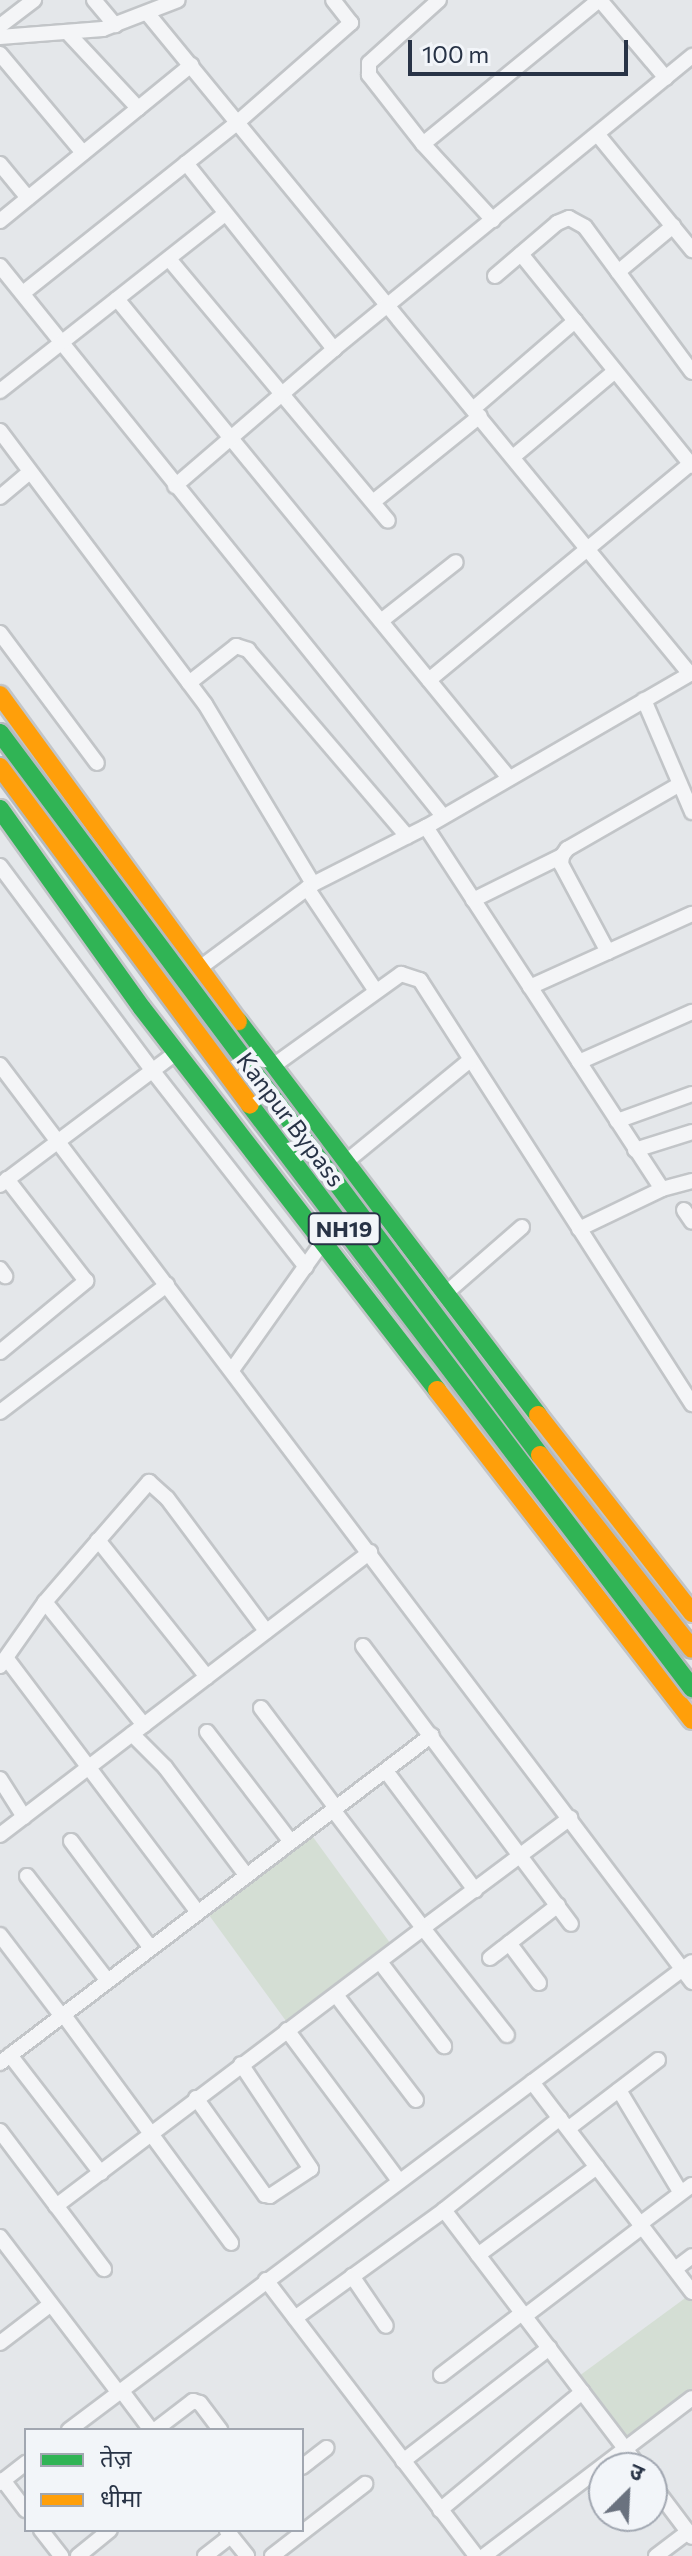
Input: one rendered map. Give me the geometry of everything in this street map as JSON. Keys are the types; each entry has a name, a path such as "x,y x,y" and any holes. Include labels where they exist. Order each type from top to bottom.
{"main road":[{"path":"0,695 199,969 692,1613"},
{"name":"Kanpur Bypass","path":"0,733 494,1396 692,1649"},
{"name":"Kanpur Bypass","path":"0,767 268,1128 692,1688"},
{"path":"0,809 176,1053 689,1711"}],"street":[{"path":"0,26 34,0"},
{"path":"94,0 115,25"},
{"path":"0,37 68,33 115,25 178,0"},
{"path":"23,293 239,121 351,23 333,0"},
{"path":"439,0 369,63 369,75 423,144 493,220"},
{"path":"423,144 600,0 666,78"},
{"path":"142,1008 310,886 426,827 691,673 191,65 152,8"},
{"path":"68,33 138,108"},
{"path":"0,54 83,153"},
{"path":"175,486 334,349 692,56"},
{"path":"0,221 191,65"},
{"path":"598,135 692,250"},
{"path":"186,163 334,349"},
{"path":"0,164 28,198"},
{"path":"0,391 225,214"},
{"path":"495,276 569,218 585,227 692,372"},
{"path":"618,272 673,226"},
{"path":"429,680 586,548 691,465 521,254"},
{"path":"169,259 388,521"},
{"path":"3,275 23,293 443,816"},
{"path":"117,299 509,778"},
{"path":"373,502 476,413 575,321"},
{"path":"513,457 614,372"},
{"path":"0,431 189,683 376,991"},
{"path":"0,497 30,472"},
{"path":"381,621 456,562"},
{"path":"0,633 97,763"},
{"path":"189,683 236,646 248,650 407,836"},
{"path":"644,700 692,812"},
{"path":"473,900 562,856 567,849 680,784"},
{"path":"426,827 662,1189"},
{"path":"562,856 561,864 608,952"},
{"path":"0,866 152,1070 306,1267"},
{"path":"530,987 692,914"},
{"path":"273,1066 401,974 420,980 692,1404"},
{"path":"579,1062 692,1012"},
{"path":"0,1352 86,1281 2,1182 176,1053"},
{"path":"346,1162 470,1060"},
{"path":"0,1065 370,1552 483,1708 687,1966 692,1982"},
{"path":"617,1121 692,1094"},
{"path":"635,1150 692,1132"},
{"path":"579,1229 662,1189 692,1181"},
{"path":"445,1294 522,1227"},
{"path":"232,1370 322,1243"},
{"path":"0,1412 167,1285"},
{"path":"197,1911 3,1662 45,1602 144,1485 153,1483 266,1631"},
{"path":"98,1540 207,1677"},
{"path":"0,1835 370,1552"},
{"path":"45,1602 246,1875"},
{"path":"363,1646 571,1924"},
{"path":"261,1708 423,1928 507,2035"},
{"path":"207,1732 291,1842"},
{"path":"101,2173 5,2059 432,1735"},
{"path":"386,1771 475,1890"},
{"path":"0,1779 24,1817"},
{"path":"56,2206 570,1818"},
{"path":"71,1841 150,1947"},
{"path":"27,1876 107,1980"},
{"path":"490,1958 558,1905"},
{"path":"0,1935 152,2133 231,2243"},
{"path":"509,1943 539,1983"},
{"path":"380,1962 444,2046"},
{"path":"72,2428 687,1966"},
{"path":"336,1995 416,2100"},
{"path":"287,2030 399,2181"},
{"path":"295,2318 565,2123 619,2090 658,2060"},
{"path":"196,2098 265,2195 270,2196 311,2169 241,2064"},
{"path":"532,2082 692,2292"},
{"path":"441,2375 687,2189 619,2090"},
{"path":"0,2131 104,2269"},
{"path":"478,2255 597,2167"},
{"path":"444,2210 628,2452"},
{"path":"0,2237 151,2428"},
{"path":"675,2269 692,2256"},
{"path":"352,2276 386,2326"},
{"path":"266,2280 476,2556"},
{"path":"0,2343 51,2304"},
{"path":"403,2461 549,2348"},
{"path":"440,2510 582,2392"},
{"path":"484,2556 692,2398"},
{"path":"156,2428 193,2401 200,2403 219,2428"},
{"path":"304,2465 326,2448"},
{"path":"24,2465 2,2482 24,2508"},
{"path":"304,2531 365,2484"},
{"path":"656,2556 690,2535 668,2505"},
{"path":"43,2532 61,2556"},
{"path":"78,2556 108,2532"},
{"path":"272,2556 303,2532"},
{"path":"205,2556 229,2533 247,2556"}],"shaded area":[{"path":"313,1837 391,1945 286,2021 208,1913"},
{"path":"688,2296 692,2301 692,2389 625,2440 579,2376"}],"traffic: fast":[{"path":"0,733 540,1455"},
{"path":"0,809 142,1008 437,1390"},
{"path":"238,1021 538,1415"},
{"path":"250,1105 692,1688"}],"traffic: slow":[{"path":"0,695 238,1021"},
{"path":"0,767 250,1105"},
{"path":"437,1390 692,1720"},
{"path":"538,1415 692,1613"},
{"path":"540,1455 692,1649"}]}
